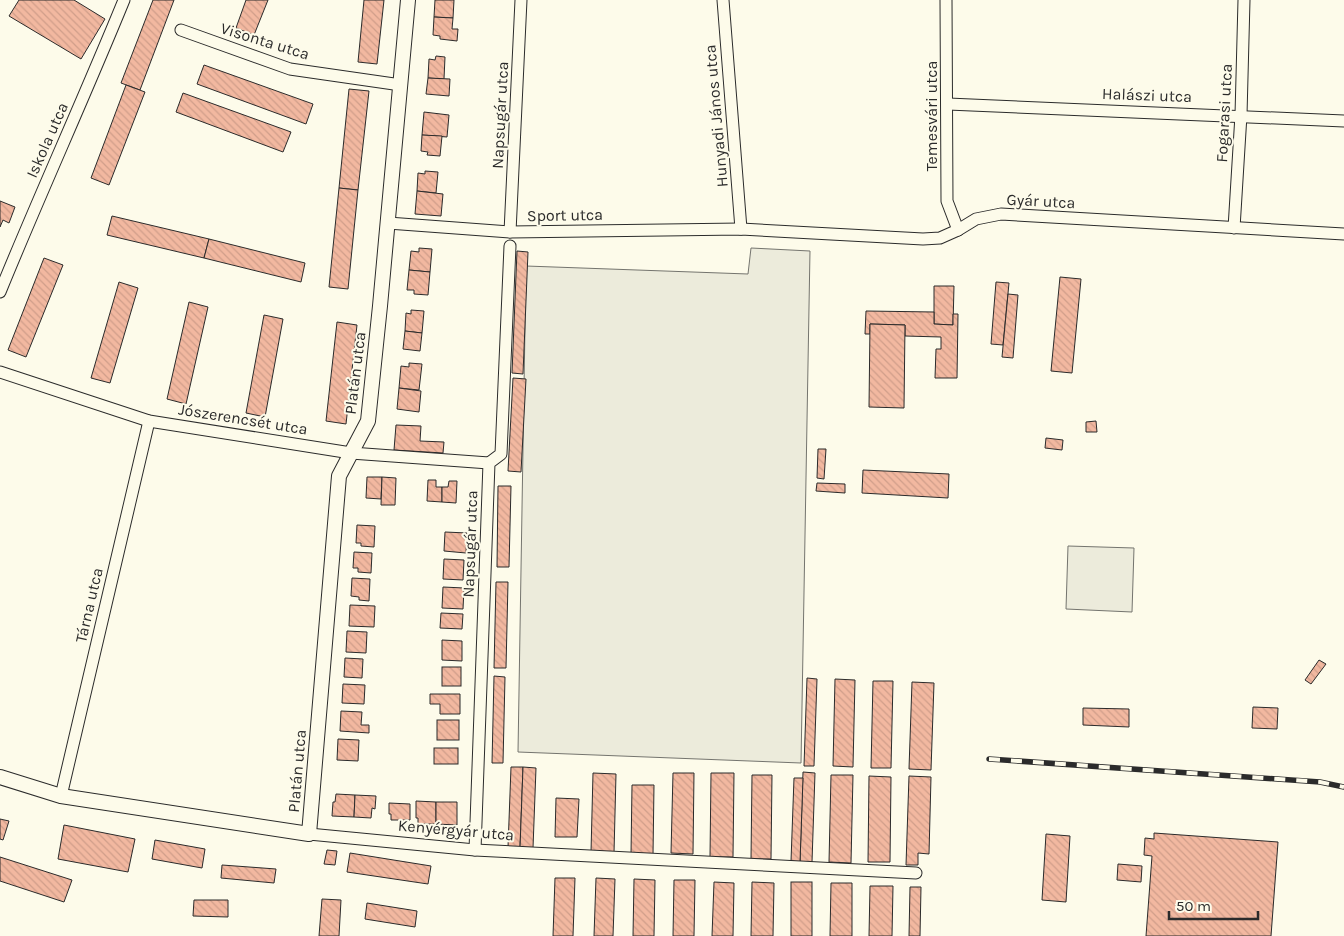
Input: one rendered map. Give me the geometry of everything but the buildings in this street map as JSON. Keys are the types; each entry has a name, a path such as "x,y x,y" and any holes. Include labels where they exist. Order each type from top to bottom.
{"street":[{"name":"Iskola utca","path":"0,292 124,0"},
{"name":"Platán utca","path":"309,834 339,476 368,421 408,0"},
{"name":"Napsugár utca","path":"510,232 521,0"},
{"name":"Hunyadi János utca","path":"723,0 742,229"},
{"name":"Temesvári utca","path":"946,0 947,201 958,230"},
{"name":"Fogarasi utca","path":"1234,228 1241,115 1244,0"},
{"name":"Visonta utca","path":"180,30 290,69 401,85"},
{"name":"Halászi utca","path":"948,104 1241,115 1344,121"},
{"name":"Gyár utca","path":"742,229 923,239 940,238 976,219 1001,214 1344,234"},
{"name":"Sport utca","path":"388,223 510,232 742,229"},
{"path":"489,463 501,454 510,246"},
{"name":"Jószerencsét utca","path":"0,372 149,421 351,453 489,463"},
{"name":"Tárna utca","path":"62,796 149,421"},
{"name":"Napsugár utca","path":"475,850 489,463"},
{"name":"Kenyérgyár utca","path":"0,777 62,796 309,834 475,850 916,873"}],"shaded area":[{"path":"751,248 810,251 801,763 518,752 526,266 748,274"},
{"path":"1068,546 1134,548 1132,612 1066,609"}],"railway":[{"path":"989,759 1320,782 1344,787"}]}
